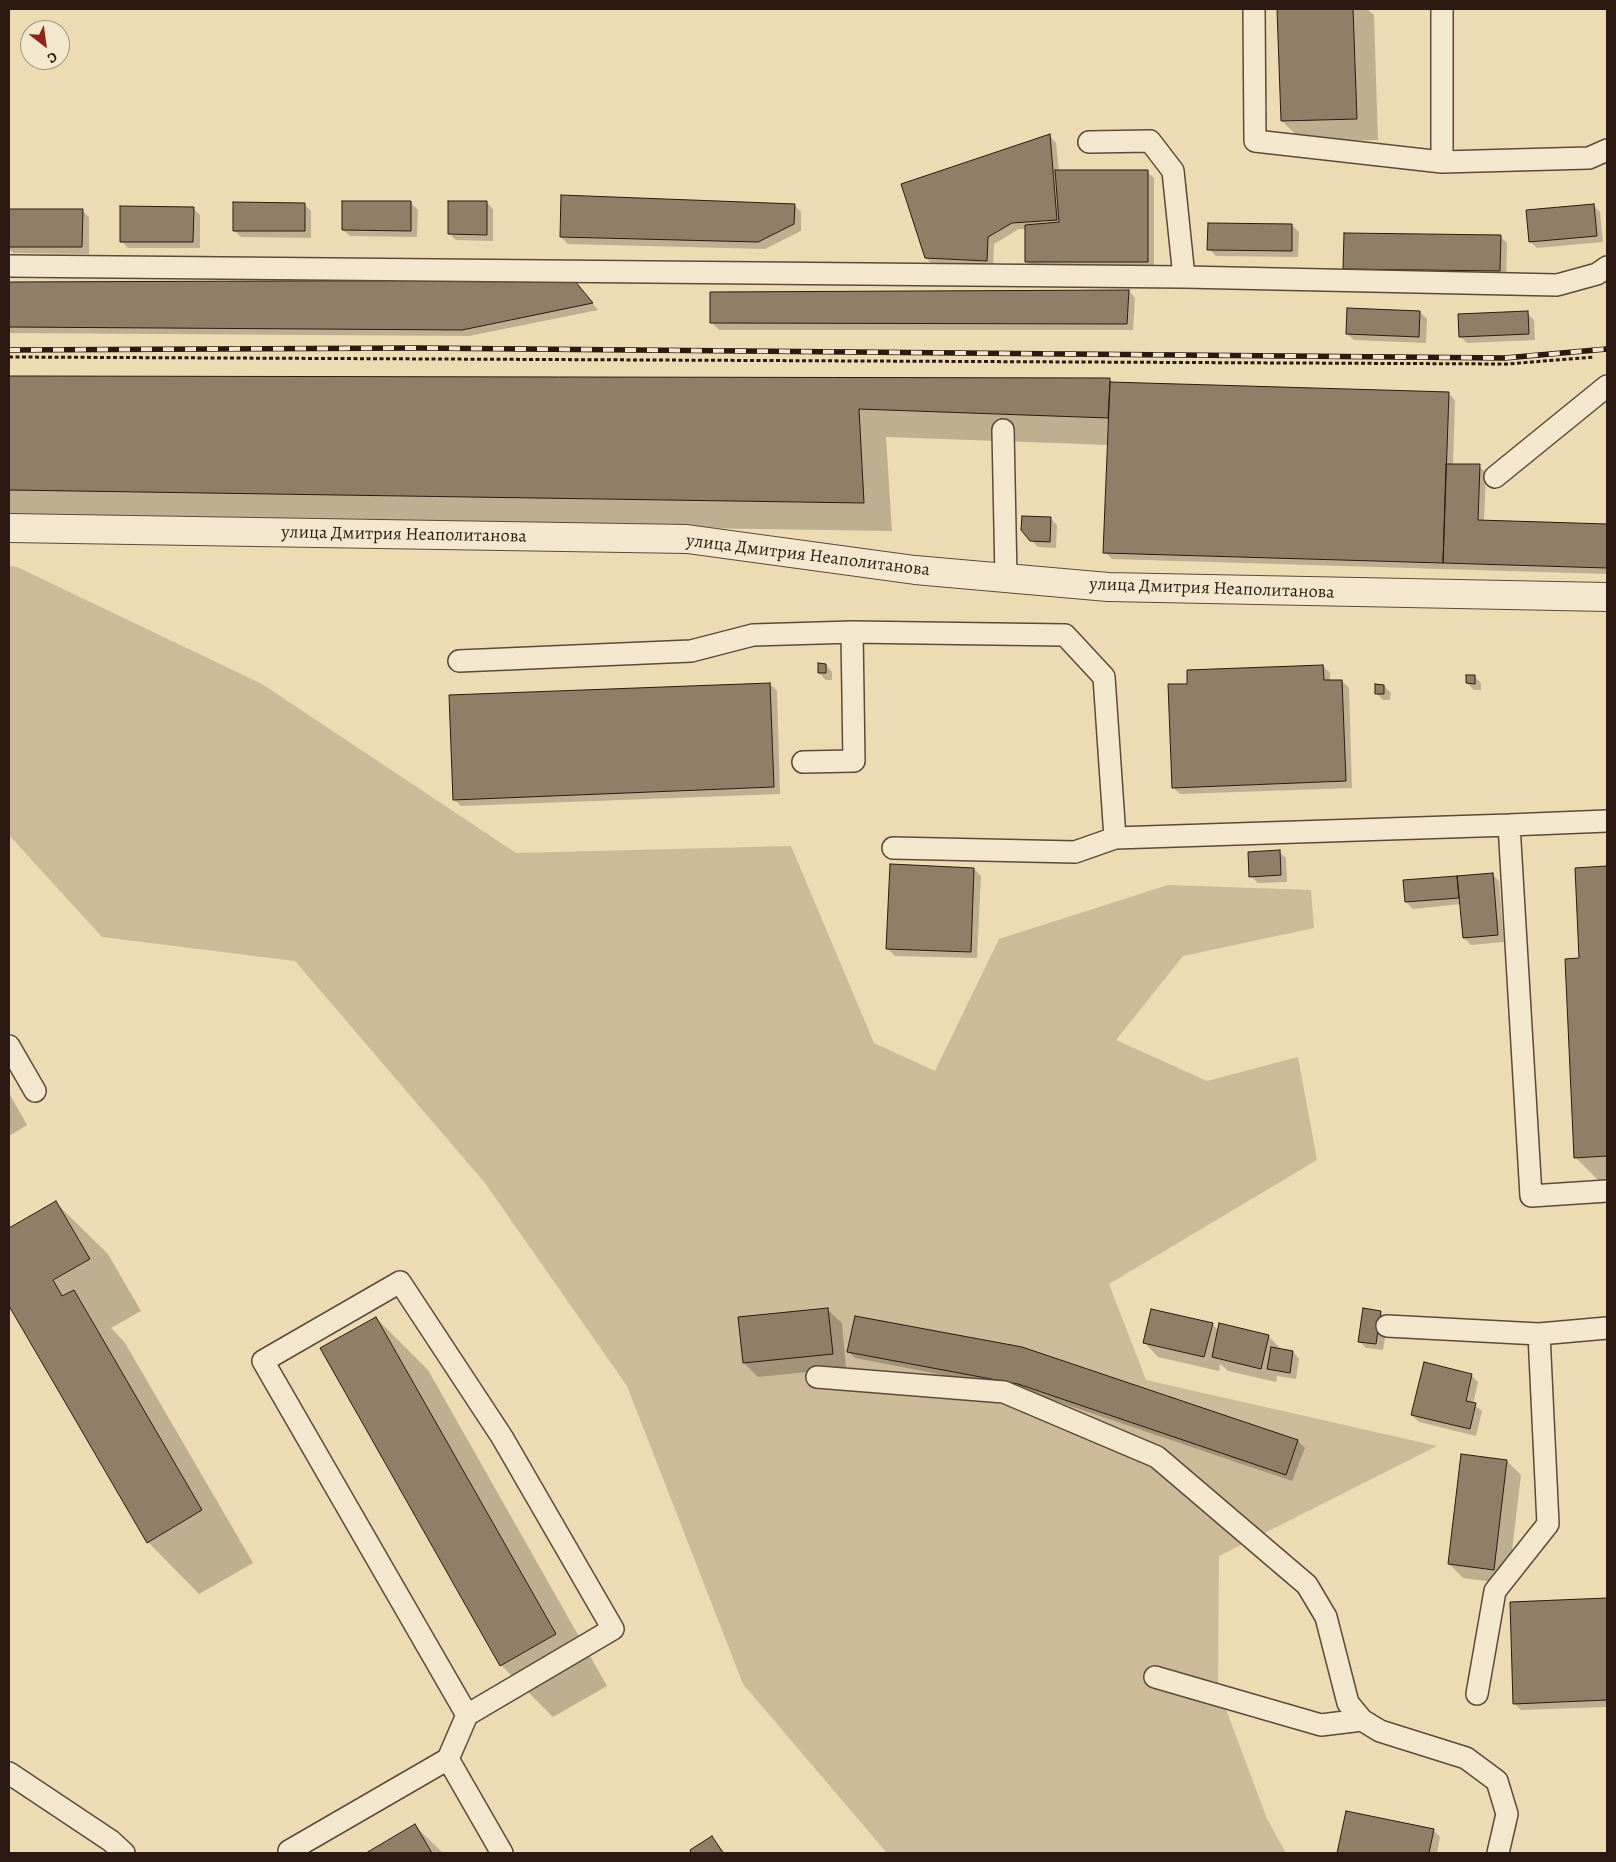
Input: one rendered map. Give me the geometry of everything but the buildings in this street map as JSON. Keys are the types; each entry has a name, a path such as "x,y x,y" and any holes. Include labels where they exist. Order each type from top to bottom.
{"street":[{"name":"улица Дмитрия Неаполитанова","path":"9,528 686,539 915,570 1108,587 1607,597"}],"lane":[{"path":"1254,9 1256,141 1442,162 1589,158 1607,150"},
{"path":"1442,9 1442,162"},
{"path":"1088,142 1150,141 1173,171 1184,277"},
{"path":"9,266 1184,277 1557,285 1597,274 1607,267"},
{"path":"1495,477 1607,386"},
{"path":"1004,430 1006,578"},
{"path":"803,762 854,761 852,632"},
{"path":"459,661 690,651 753,635 852,632 1065,634 1104,677 1115,838"},
{"path":"893,848 1075,852 1115,838 1607,821"},
{"path":"1509,825 1531,1196 1607,1191"},
{"path":"9,1046 35,1091"},
{"path":"290,1853 289,1851 448,1759 467,1715 613,1629 502,1437 400,1282 263,1361 467,1715"},
{"path":"1387,1326 1539,1334 1607,1328"},
{"path":"1477,1694 1495,1591 1548,1524 1539,1334"},
{"path":"817,1377 1004,1392 1157,1457 1307,1585 1326,1616 1348,1703 1362,1720 1380,1731 1466,1758 1497,1781 1506,1814 1498,1853"},
{"path":"1155,1677 1321,1725 1362,1720"},
{"path":"448,1759 502,1853"},
{"path":"9,1773 111,1841 124,1853"}],"path":[{"path":"9,357 1507,364 1598,356"}],"shaded area":[{"path":"9,566 17,567 262,684 516,853 791,846 874,1043 935,1071 999,939 1168,885 1311,890 1314,928 1183,956 1116,1040 1207,1081 1298,1057 1317,1160 1109,1284 1146,1380 1437,1446 1219,1556 1218,1688 1267,1819 1286,1853 887,1853 743,1684 627,1386 485,1183 295,961 102,937 9,835"}],"railway":[{"path":"9,350 416,348 1505,358 1607,349"}]}
